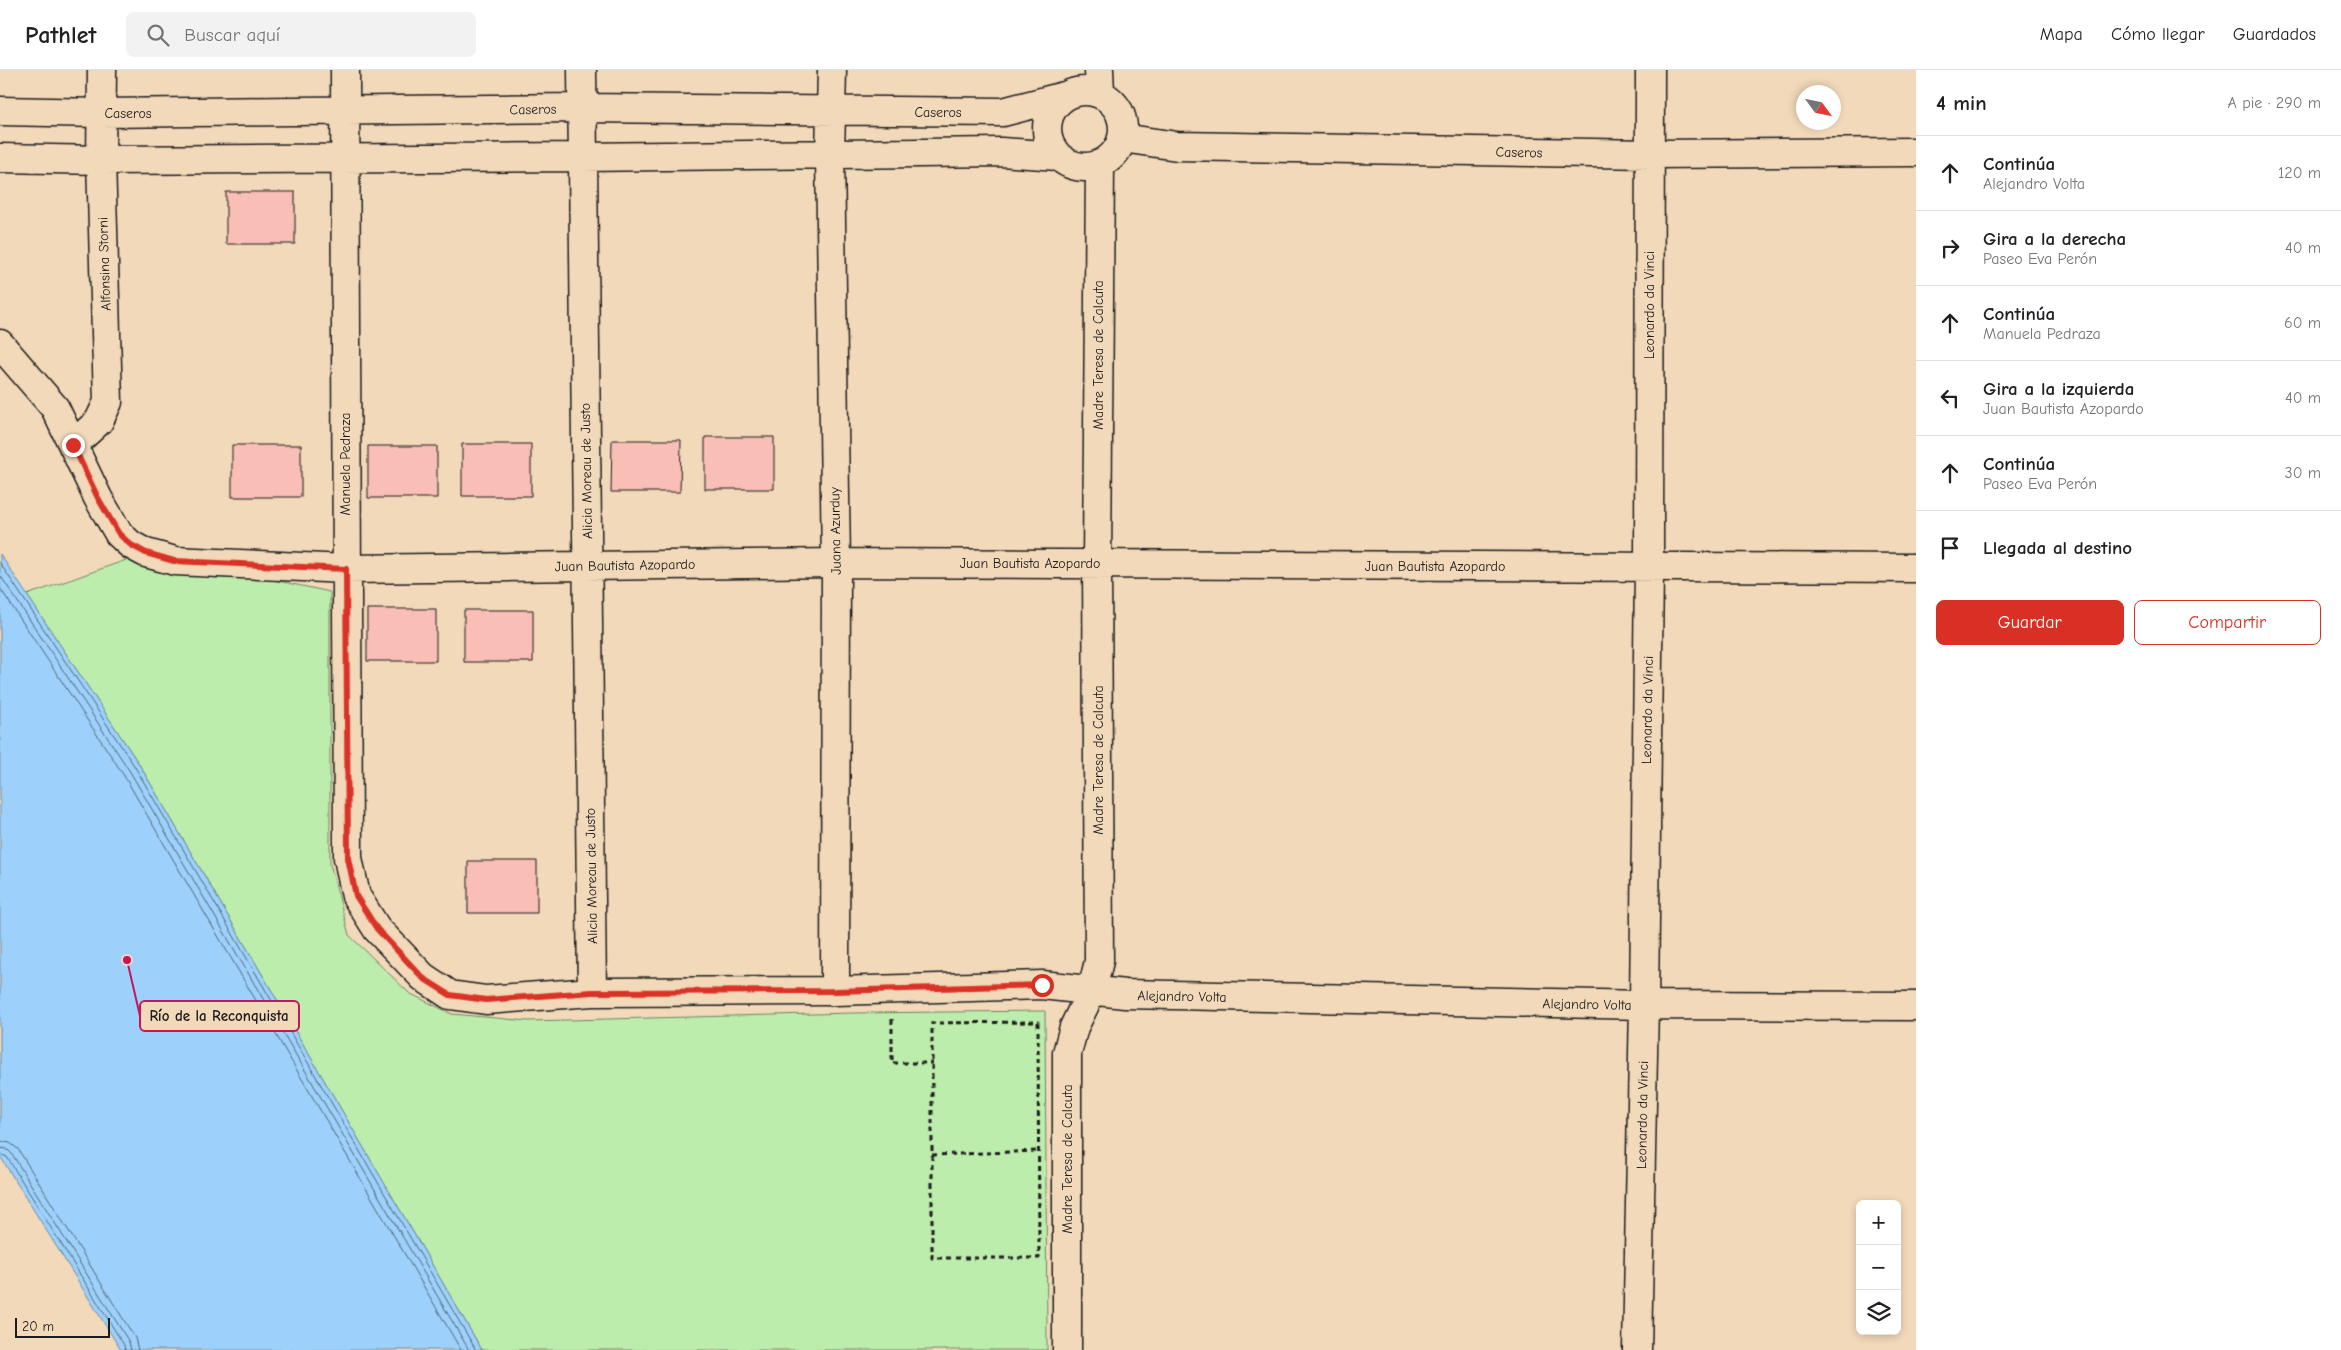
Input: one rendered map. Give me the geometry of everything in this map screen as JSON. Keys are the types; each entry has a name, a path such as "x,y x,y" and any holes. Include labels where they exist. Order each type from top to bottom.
{"street":[{"name":"Alfonsina Storni","path":"73,445 100,421 108,402 101,160 102,70"},
{"name":"Manuela Pedraza","path":"344,70 348,858 356,896 377,929 423,978 450,995"},
{"name":"Alicia Moreau de Justo","path":"582,70 592,992"},
{"name":"Juana Azurduy","path":"832,70 830,155 836,563 835,991"},
{"name":"Leonardo da Vinci","path":"1637,1350 1644,1005 1649,568 1650,70"},
{"path":"1099,82 1119,112 1123,124 1122,138 1114,154 1100,164 1085,167 1070,164 1058,156 1048,142 1046,125 1052,109 1064,96 1099,82"},
{"name":"Caseros","path":"0,111 102,113 345,112 581,108 831,112 1003,112 1064,96"},
{"name":"Caseros","path":"1122,138 1177,146 1650,154 1916,152"},
{"path":"0,158 101,160 1001,152 1058,156"},
{"name":"Madre Teresa de Calcuta","path":"1067,1350 1067,1054 1074,1027 1092,990 1099,961 1096,563 1100,164"},
{"name":"Juan Bautista Azopardo","path":"0,344 54,408 98,498 119,534 131,545 146,553 174,561 346,569 836,563 1916,568"},
{"name":"Alejandro Volta","path":"450,995 486,1000 592,992 835,991 1042,985 1124,994 1644,1005 1916,1006"}],"path":[{"path":"891,990 892,1063 932,1063"},
{"path":"1038,1022 1038,1151 1039,1258 932,1258 932,1023 1038,1022"},
{"path":"932,1154 1038,1151"}],"green space":[{"path":"146,553 330,592 330,864 349,935 409,993 452,1014 528,1021 854,1013 1045,1011 1047,1350 482,1350 139,764 27,595"}],"water":[{"path":"0,554 139,764 482,1350 121,1350 0,1156"}],"building":[{"path":"226,192 295,192 295,244 226,244"},
{"path":"705,437 774,437 774,489 705,489"},
{"path":"612,440 681,440 680,492 611,492"},
{"path":"462,444 531,444 531,496 462,496"},
{"path":"232,445 301,445 301,497 232,497"},
{"path":"368,446 437,446 437,498 368,498"},
{"path":"367,609 436,609 436,661 367,661"},
{"path":"464,610 533,610 533,662 464,662"},
{"path":"468,861 537,861 537,913 468,913"}],"place":[{"name":"Río de la Reconquista","path":"127,960"}],"route":[{"path":"73,445 98,498 119,534 131,545 146,553 174,561 346,569 348,858 356,896 377,929 406,962 423,978 450,995 486,1000 592,992 835,991 1042,985"}]}
